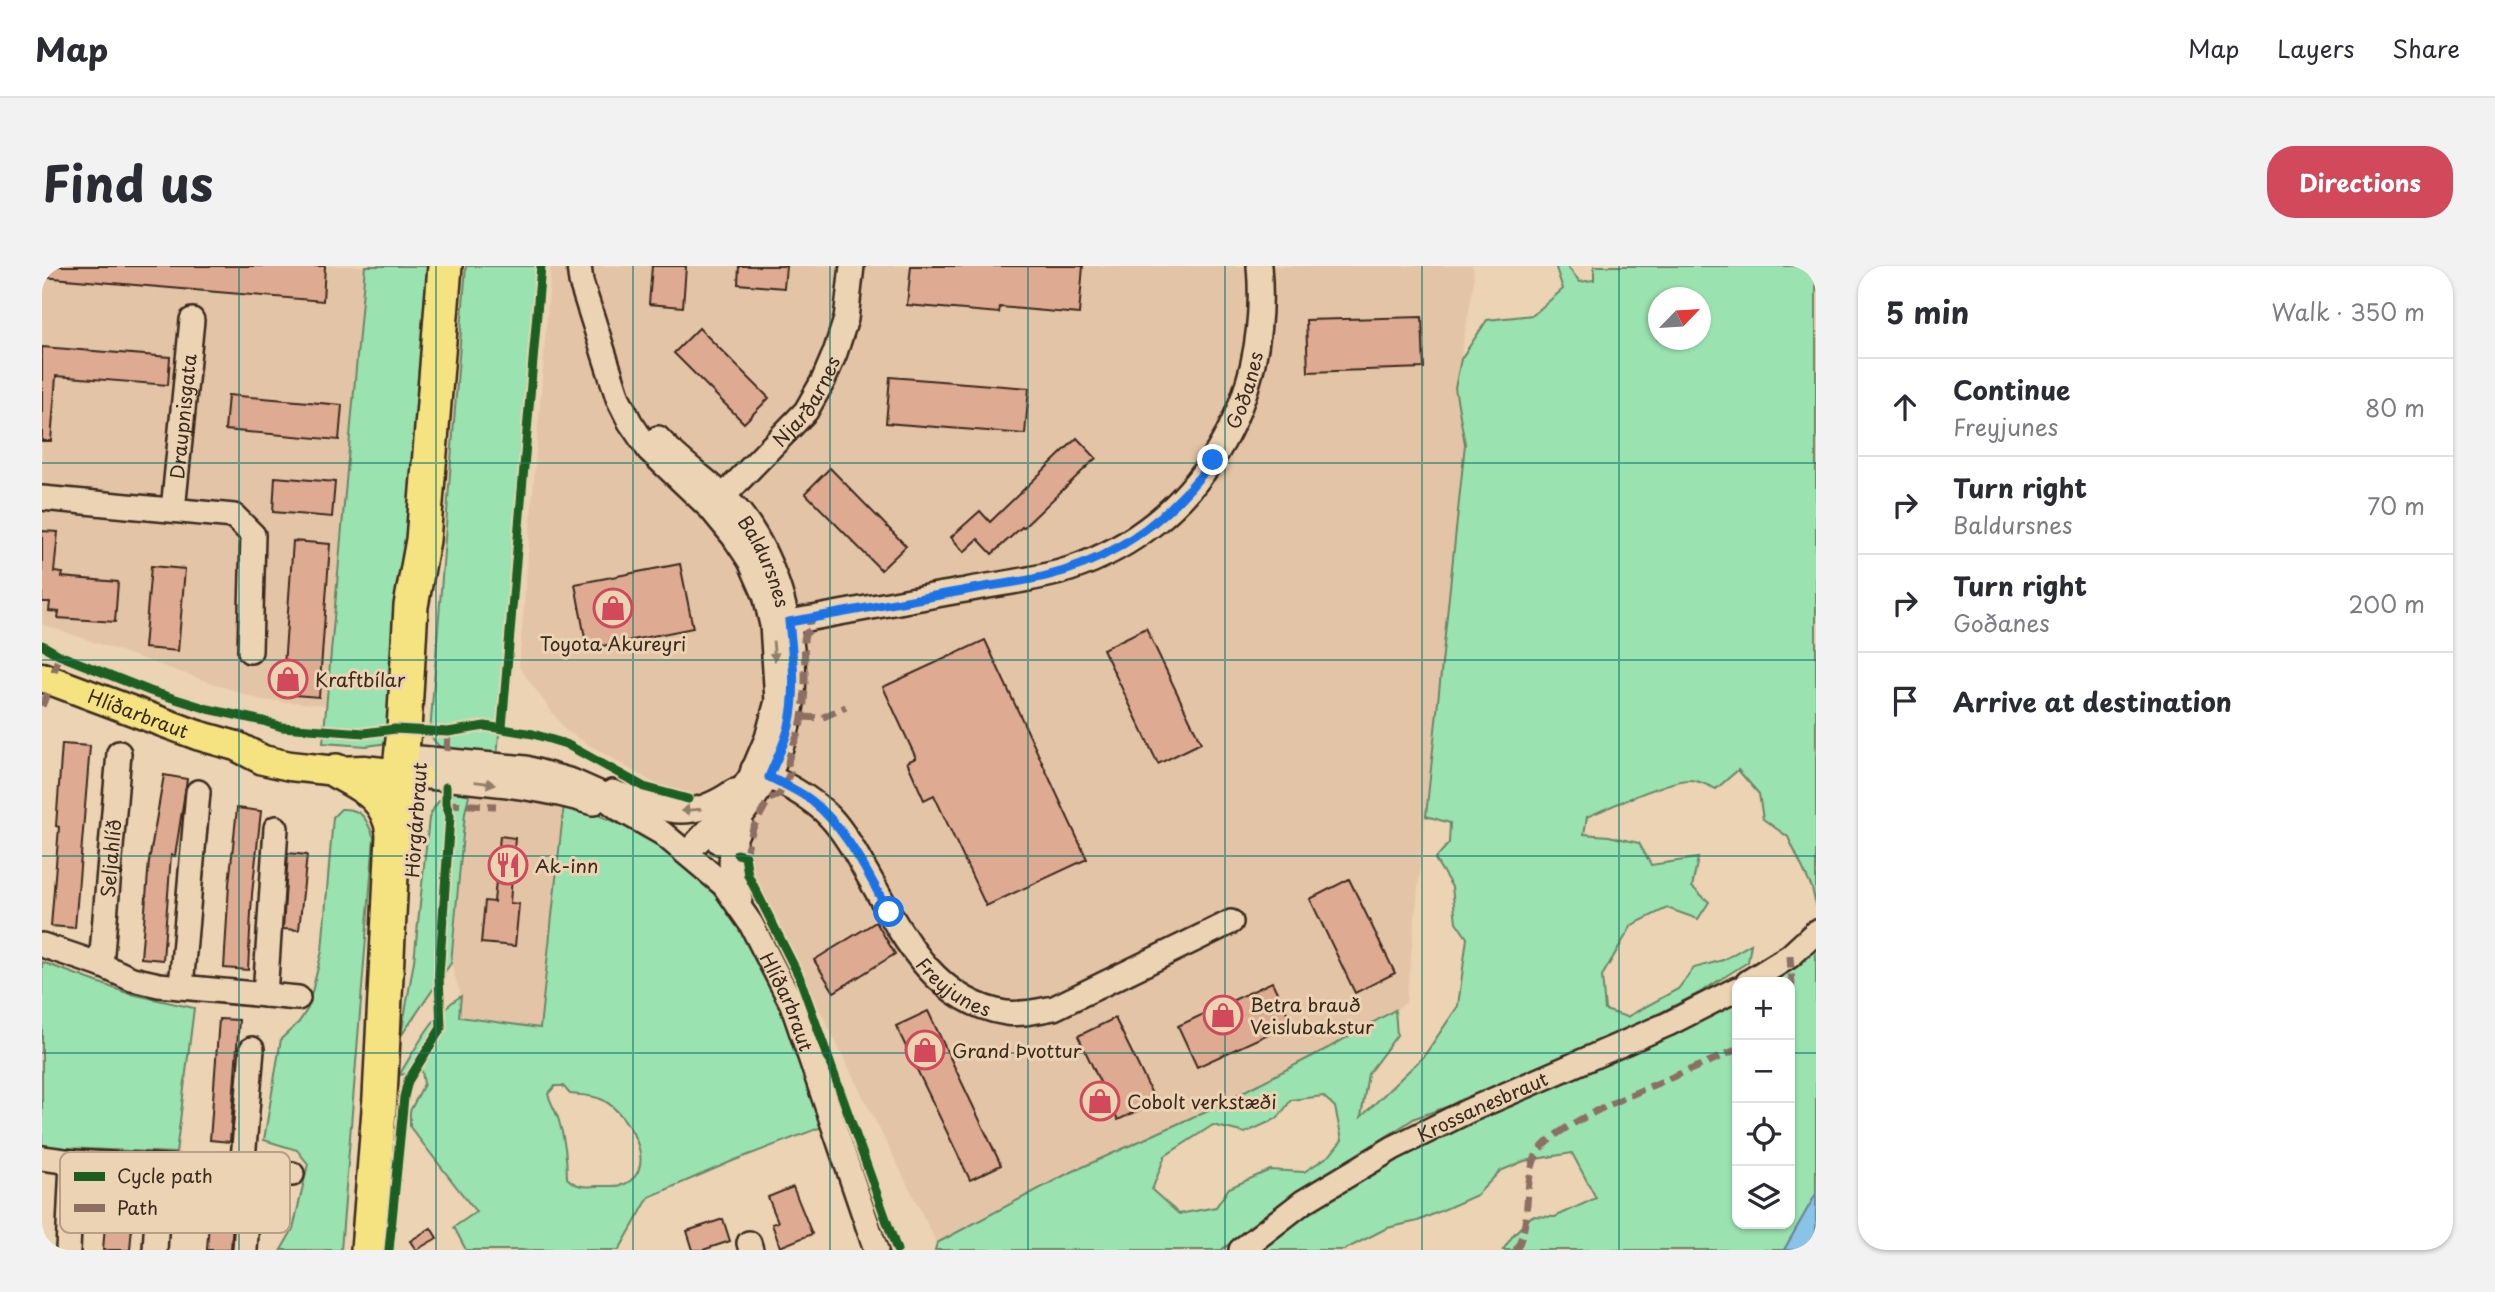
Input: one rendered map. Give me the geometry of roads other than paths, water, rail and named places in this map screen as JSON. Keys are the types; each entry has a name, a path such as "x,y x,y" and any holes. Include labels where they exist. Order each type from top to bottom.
{"highway":[{"name":"Hörgárbraut","path":"380,1097 402,1002 411,606 423,540 445,266"},
{"name":"Hörgárbraut","path":"368,1250 380,1097 393,835 409,766"},
{"path":"336,771 366,788 382,802 391,820 393,835"}],"main road":[{"name":"Hlíðarbraut","path":"42,677 197,735 236,746 409,766"},
{"name":"Hlíðarbraut","path":"236,746 263,760 290,766 336,771 409,766"}],"street":[{"name":"Baldursnes","path":"579,266 581,282 610,367 632,409 717,502 734,537 750,561 765,595 772,625 777,701 757,774 753,803 693,858"},
{"name":"Njarðarnes","path":"717,502 806,411 835,353 846,319 852,266"},
{"name":"Goðanes","path":"789,622 1045,576 1095,559 1129,541 1161,518 1189,490 1213,460 1238,414 1247,390 1259,339 1259,266"},
{"name":"Draupnisgata","path":"173,510 192,320"},
{"path":"42,498 234,516 253,535 250,651"},
{"name":"Baldursnes","path":"693,858 789,727 793,701 793,651 789,622 776,577 742,515 717,502"},
{"name":"Seljahlíð","path":"101,965 119,752"},
{"name":"Hlíðarbraut","path":"409,766 526,768 572,781 599,793 662,833 724,885 751,924 792,1004 876,1250"},
{"name":"Hlíðarbraut","path":"409,766 620,808"},
{"path":"572,781 652,806 674,811 691,811 718,802 757,774"},
{"name":"Freyjunes","path":"757,774 810,799 831,818 855,852 917,956 955,995 974,1004 1007,1013 1054,1008 1231,922"},
{"path":"181,987 198,792"},
{"path":"751,924 734,886 731,853 738,830 753,803"},
{"path":"265,995 276,828"},
{"path":"1756,977 1790,956 1816,932"},
{"path":"42,945 101,965 132,979 181,987 298,998"},
{"name":"Krossanesbraut","path":"1241,1250 1303,1202 1393,1148 1468,1111 1668,1024 1732,992"},
{"path":"247,1152 252,1049"},
{"path":"42,1158 60,1160"}],"water":[{"path":"1816,1194 1816,1250 1784,1250"}],"place":[{"name":"Toyota Akureyri","path":"613,608"},
{"name":"Kraftbílar","path":"288,679"},
{"name":"Ak-inn","path":"508,865"},
{"name":"Betra brauð Veislubakstur","path":"1223,1015"},
{"name":"Grand Þvottur","path":"925,1050"},
{"name":"Cobolt verkstæði","path":"1100,1101"}]}
